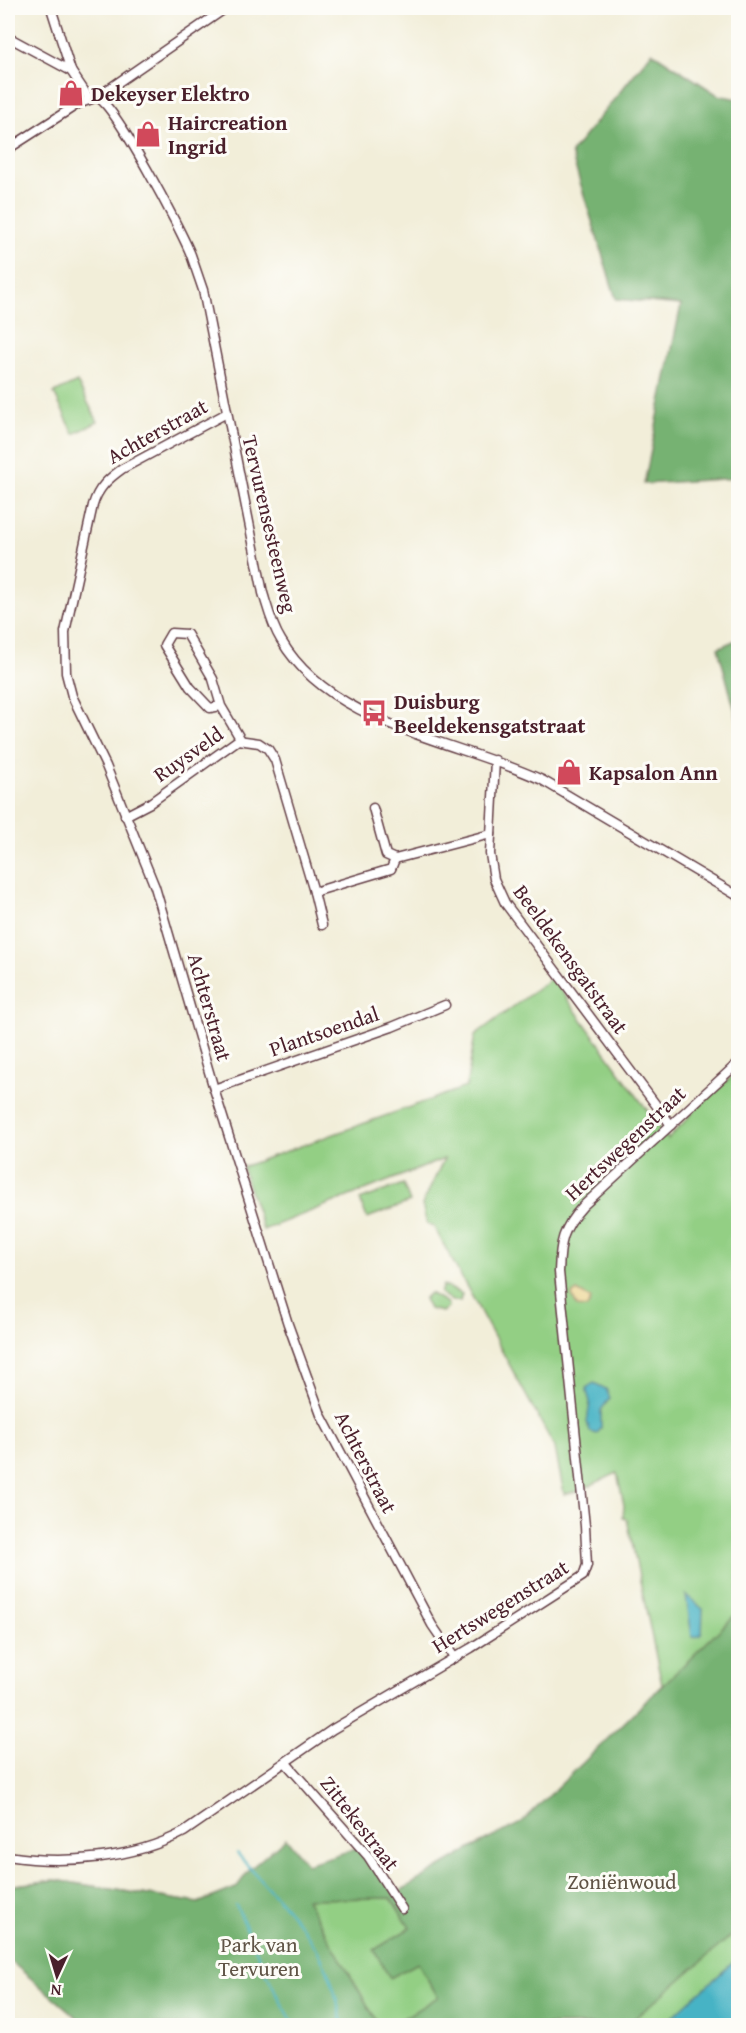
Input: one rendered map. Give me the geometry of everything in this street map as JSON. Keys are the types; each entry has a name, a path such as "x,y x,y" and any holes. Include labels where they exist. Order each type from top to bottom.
{"street":[{"path":"51,8 71,71"},
{"path":"8,149 93,98 226,8"},
{"path":"8,37 71,71"},
{"name":"Tervurensesteenweg","path":"71,71 93,98 103,101 119,123 190,254 203,290 263,593 280,640 296,661 327,688 378,718 419,735 495,760 561,790 738,896"},
{"name":"Achterstraat","path":"227,412 122,469 103,485 93,505 66,625 65,661 72,696 106,765 155,887 214,1089 288,1324 321,1415 432,1625 454,1657"},
{"path":"221,706 210,708 190,687 164,645 171,633 186,634 213,679 221,706 241,740"},
{"name":"Ruysveld","path":"125,816 150,803 227,746 241,740 259,742 268,749 275,760 314,892 321,925"},
{"name":"Beeldekensgatstraat","path":"495,760 490,854 494,879 505,903 671,1125"},
{"path":"373,808 387,855 395,859 491,834"},
{"path":"314,892 392,869 395,859"},
{"name":"Plantsoendal","path":"214,1089 392,1027 445,1005"},
{"name":"Hertswegenstraat","path":"8,1856 78,1859 139,1850 163,1843 184,1832 333,1729 454,1657 586,1572 585,1526 559,1272 559,1247 567,1223 738,1063"},
{"name":"Zittekestraat","path":"286,1762 368,1856 402,1909"}],"green space":[{"path":"652,52 718,95 738,99 738,478 644,484 681,305 616,299 571,153"},
{"path":"77,382 98,422 74,434 54,393"},
{"path":"738,639 738,722 718,648"},
{"name":"Park van Tervuren","path":"552,978 668,1139 698,1107 738,1071 738,2025 86,2025 8,1959 8,1886 55,1880 198,1903 236,1888 392,1898 520,1828 662,1685 627,1519 623,1518 624,1505 617,1473 578,1491 564,1494 555,1448 434,1227 427,1224 422,1205 444,1159 263,1230 242,1167 466,1087 475,1035"},
{"path":"403,1184 410,1202 367,1218 360,1200"},
{"path":"443,1285 462,1294 460,1301 452,1301 440,1293"},
{"path":"430,1293 447,1303 448,1307 442,1312 429,1309 424,1299"},
{"name":"Zoniënwoud","path":"738,1612 738,1930 627,2025 392,2025 438,1997 418,1963 390,1978 374,1950 410,1928 391,1898 306,1899 379,2025 86,2025 8,1959 8,1886 55,1880 198,1903 236,1888 250,1869 286,1838 307,1864 365,1846 395,1894 479,1844 521,1823"}],"sand":[{"path":"577,1291 591,1299 587,1308 577,1307 572,1295"}],"water":[{"path":"594,1383 606,1389 610,1398 601,1410 601,1428 597,1434 590,1432 587,1422 590,1402 586,1388"},
{"path":"686,1595 703,1609 702,1633 699,1636 692,1637"},
{"path":"738,1958 738,2025 663,2025"}],"waterway":[{"path":"237,1853 290,1913 314,1945 331,1980 343,2026"},
{"path":"236,1905 271,1982 296,2026"}],"place":[{"name":"Dekeyser Elektro","path":"71,93"},
{"name":"Haircreation Ingrid","path":"148,134"},
{"name":"Duisburg Beeldekensgatstraat","path":"374,713"},
{"name":"Kapsalon Ann","path":"569,772"}]}
